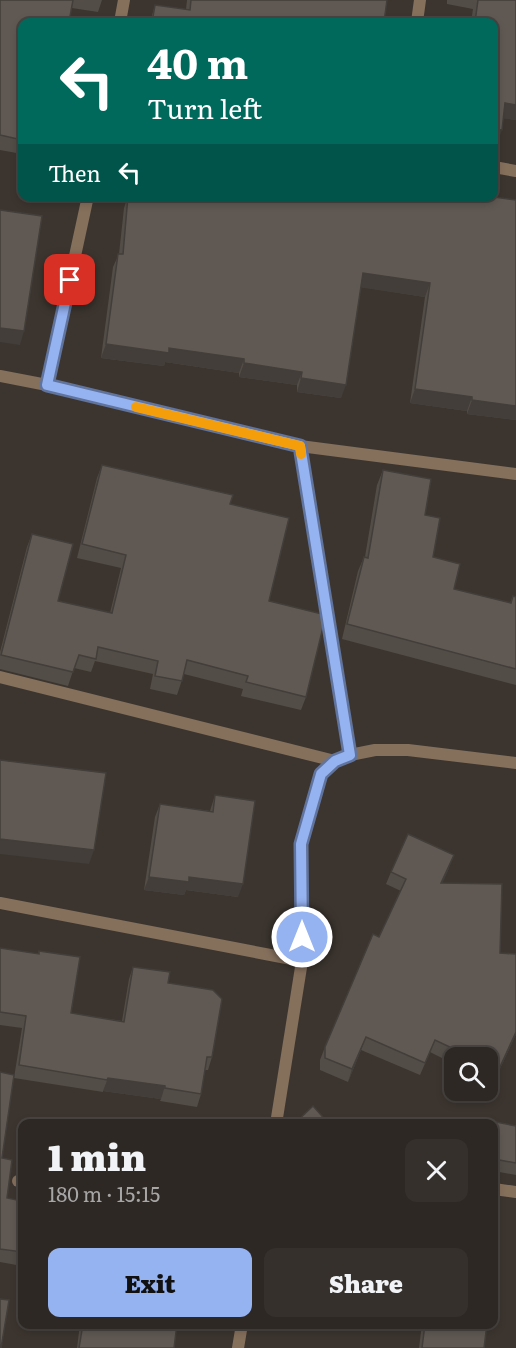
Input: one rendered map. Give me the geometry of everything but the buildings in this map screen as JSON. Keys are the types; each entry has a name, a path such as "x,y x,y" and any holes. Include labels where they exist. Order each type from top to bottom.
{"street":[{"path":"121,18 124,0"},
{"path":"418,18 420,0"},
{"path":"498,168 516,171"},
{"path":"47,385 87,201"},
{"path":"0,376 47,385 300,446 516,474"},
{"path":"300,446 350,755"},
{"path":"0,677 335,761"},
{"path":"277,1119 302,961 301,844 321,774 335,761 350,755 375,750 408,750 516,763"},
{"path":"0,903 302,961"},
{"path":"498,1190 516,1192"},
{"path":"238,1348 241,1329"}],"slow traffic":[{"path":"136,407 300,446 301,454"}],"route":[{"path":"70,280 47,385 300,446 350,755 335,761 321,774 301,844 302,937"}]}
